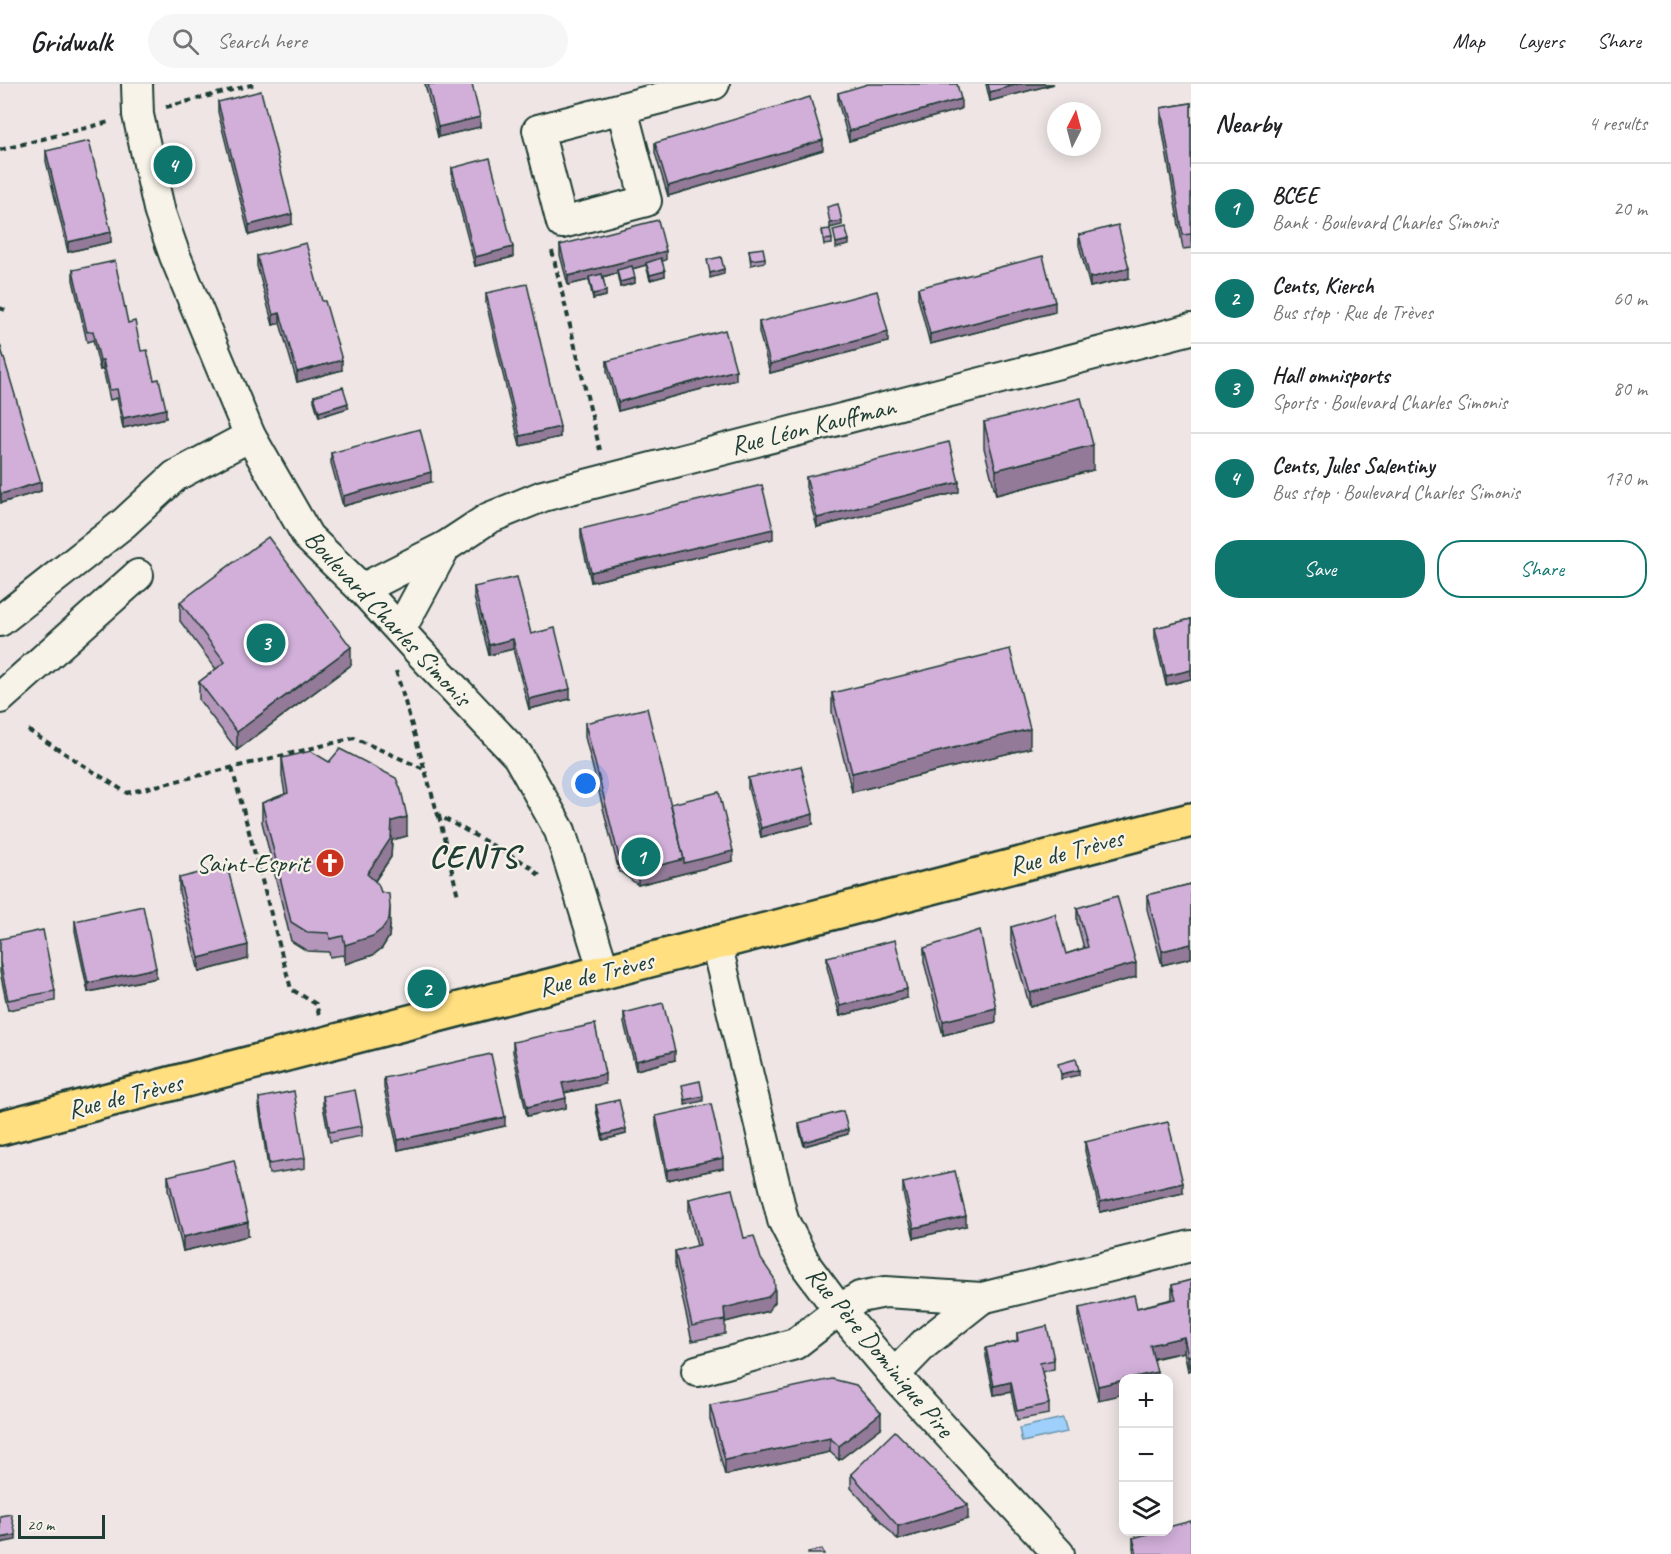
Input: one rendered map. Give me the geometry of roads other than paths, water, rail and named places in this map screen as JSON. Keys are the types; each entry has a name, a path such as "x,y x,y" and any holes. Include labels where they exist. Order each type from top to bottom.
{"main road":[{"name":"Rue de Trèves","path":"0,1128 1191,820"}],"street":[{"name":"Boulevard Charles Simonis","path":"137,84 138,115 160,213 175,256 250,436 308,537 362,588 518,756 560,831 604,972"},
{"path":"622,109 646,201 562,223 538,130 714,84"},
{"name":"Rue Léon Kauffman","path":"362,588 445,547 489,518 543,496 1191,329"},
{"path":"0,621 123,524 176,476 250,436"},
{"name":"Rue Léon Kauffman","path":"407,638 445,547"},
{"path":"0,698 138,575"},
{"name":"Rue Père Dominique Pire","path":"716,943 783,1220 807,1268 894,1375 1059,1554"},
{"path":"697,1371 795,1344 860,1297 885,1292 982,1298 1191,1245"},
{"path":"894,1375 924,1344 982,1298"}],"water":[{"path":"1063,1418 1067,1432 1022,1442 1019,1428"}],"place":[{"name":"Cents, Jules Salentiny","path":"173,165"},
{"name":"Hall omnisports","path":"266,643"},
{"name":"BCEE","path":"641,857"},
{"name":"Saint-Esprit","path":"330,863"},
{"name":"Cents, Kierch","path":"427,989"}],"district":[{"name":"CENTS","path":"474,856"}]}
